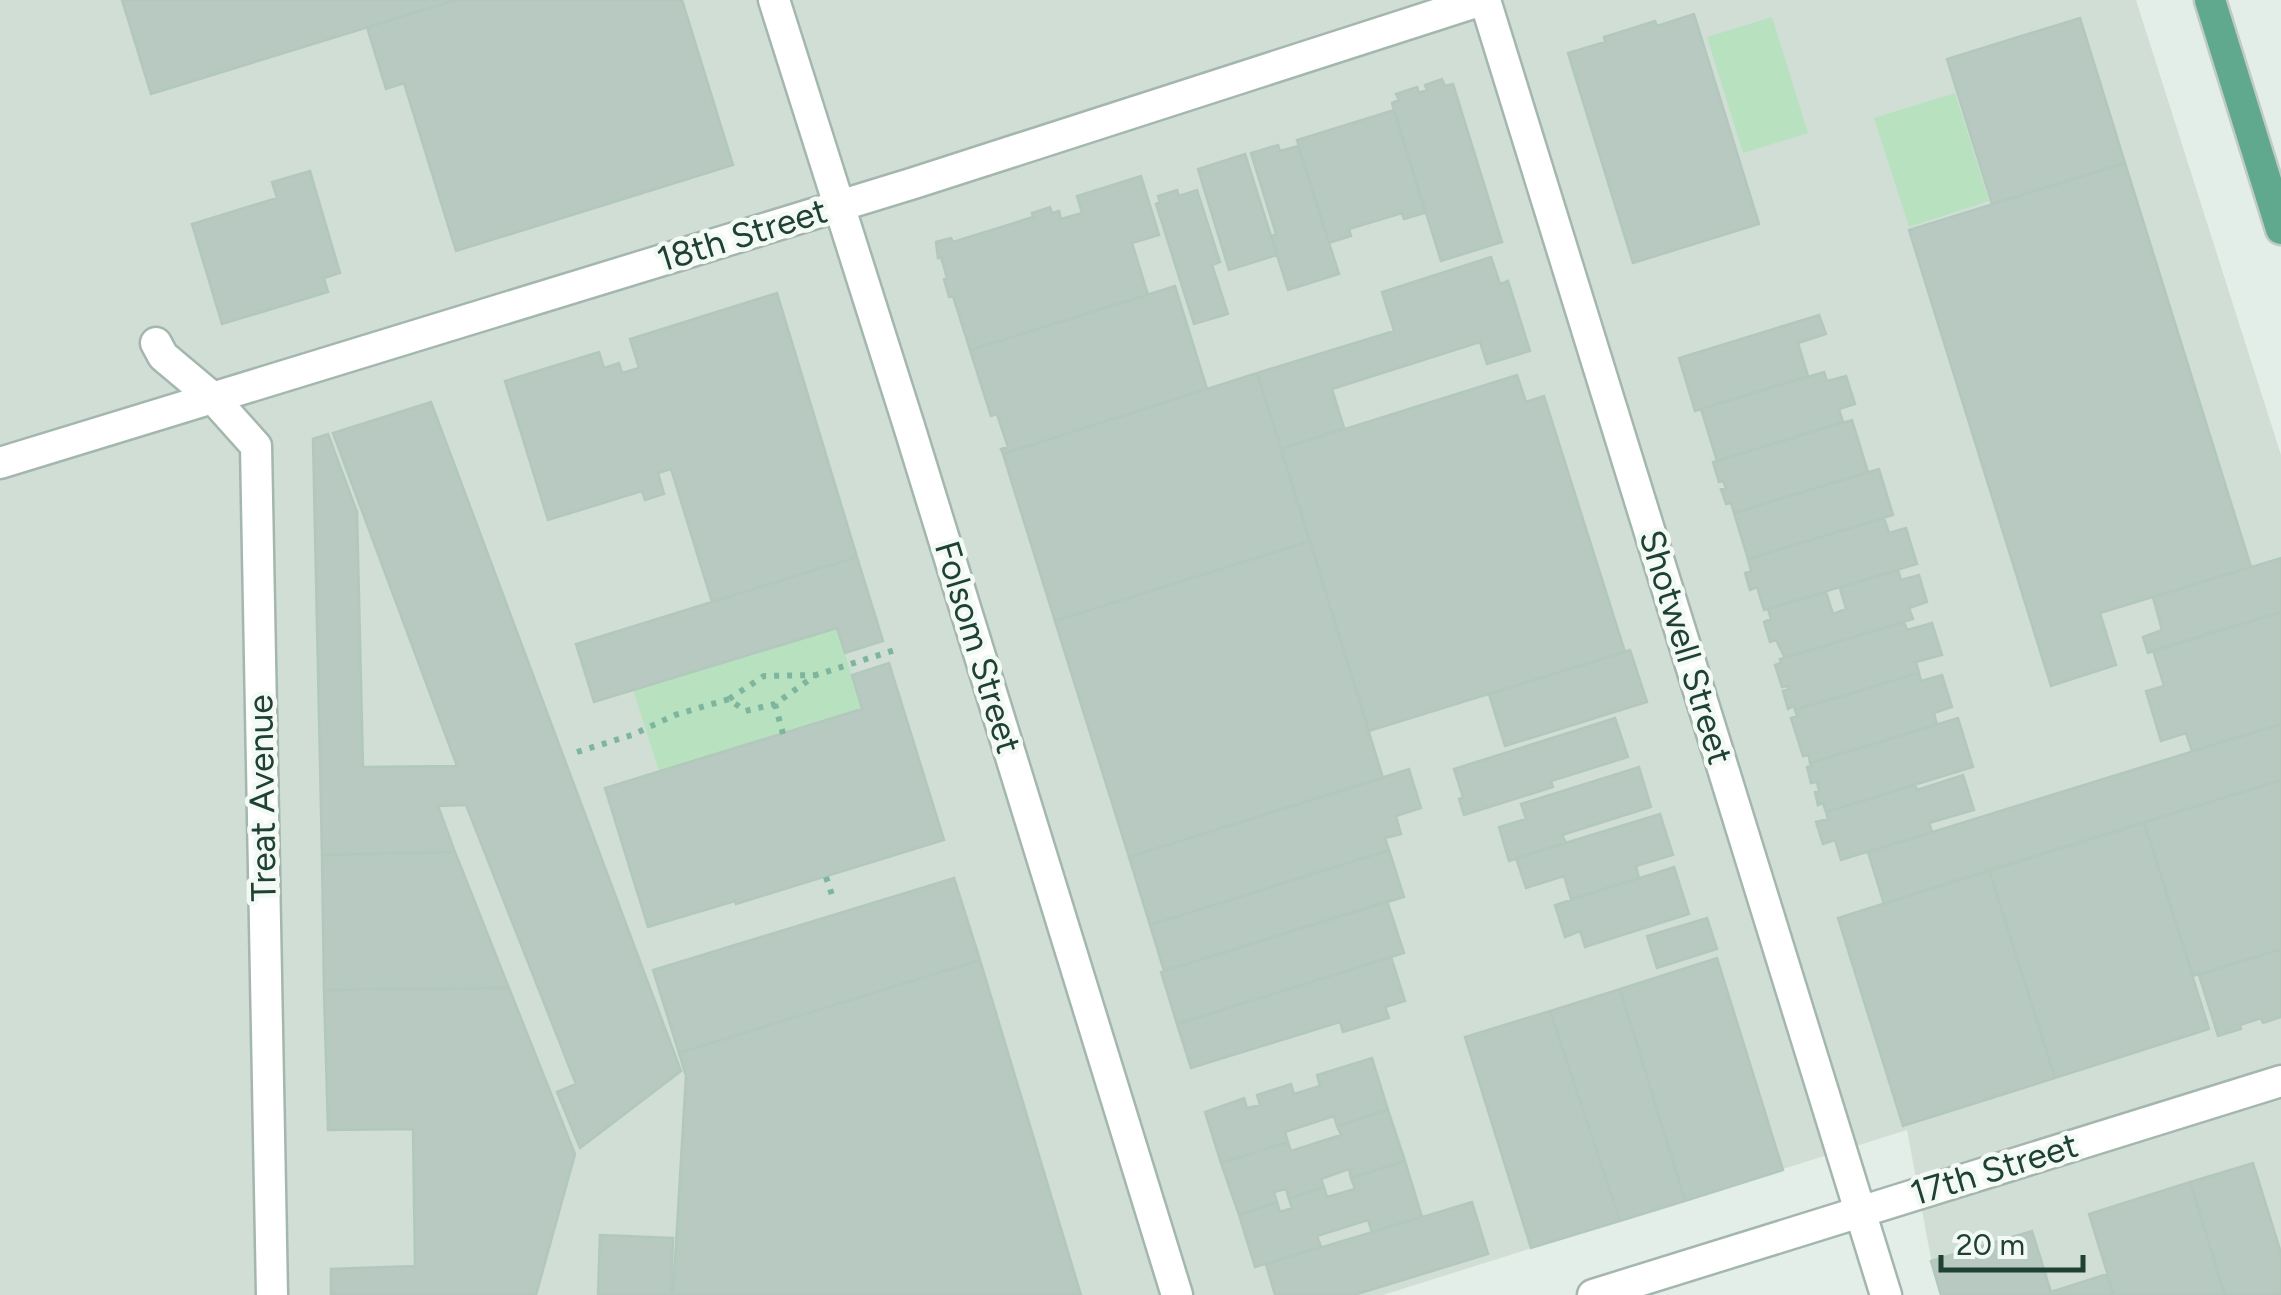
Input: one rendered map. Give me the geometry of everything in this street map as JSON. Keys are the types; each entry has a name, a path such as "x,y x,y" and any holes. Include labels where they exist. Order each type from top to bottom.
{"main road":[{"path":"2210,0 2281,229"}],"street":[{"name":"Folsom Street","path":"774,0 1178,1295"},
{"name":"18th Street","path":"0,463 839,205 1484,0"},
{"name":"Shotwell Street","path":"1484,0 1886,1295"},
{"name":"Treat Avenue","path":"156,343 164,356 213,398 256,446 272,1295"},
{"name":"17th Street","path":"1593,1295 2281,1081"}],"path":[{"path":"577,752 632,735 674,714 729,699 764,676 816,674 898,649"},
{"path":"729,699 744,711 775,704 816,674"},
{"path":"775,704 783,734"},
{"path":"826,877 832,895"}],"shaded area":[{"path":"0,0 2136,0 2281,455 2281,1295 1942,1295 1932,1264 1907,1130 1383,1295 0,1295"}],"green space":[{"path":"1772,17 1808,133 1743,153 1707,37"},
{"path":"1955,93 1989,201 1909,227 1874,118"},
{"path":"837,628 862,709 659,771 633,690"}],"building":[{"path":"122,0 456,0 151,94"},
{"path":"456,0 682,0 733,165 456,251 404,83 386,89 367,27"},
{"path":"1694,14 1759,224 1633,263 1568,53 1655,21 1657,26"},
{"path":"2080,18 2125,163 1992,204 1947,59"},
{"path":"1442,79 1445,86 1453,84 1502,242 1441,261 1392,103 1399,100 1396,94 1417,87 1419,93 1427,90 1425,85"},
{"path":"1394,110 1425,213 1404,219 1402,213 1349,229 1351,236 1329,243 1297,140"},
{"path":"1278,145 1280,151 1298,146 1339,274 1288,290 1271,236 1276,234 1251,153"},
{"path":"1245,154 1277,255 1229,270 1198,169"},
{"path":"2125,163 2251,567 2100,613 2116,665 2051,686 1909,230"},
{"path":"310,171 340,273 324,278 328,292 222,324 192,224 277,198 272,182"},
{"path":"1141,176 1159,235 1132,243 1148,295 970,350 953,296 949,297 936,242 951,238 953,242 1033,217 1032,213 1050,207 1052,213 1059,211 1061,219 1082,213 1077,196"},
{"path":"1177,190 1179,196 1197,190 1220,262 1212,265 1228,314 1194,324 1156,204 1160,202 1158,196"},
{"path":"1491,257 1500,284 1508,281 1530,351 1487,364 1480,342 1332,389 1344,428 1281,449 1257,373 1394,331 1382,292"},
{"path":"1175,286 1207,389 1003,454 1001,449 1008,447 997,414 991,416 970,350"},
{"path":"777,293 857,557 712,602 671,469 658,473 664,494 645,500 642,491 548,520 505,381 599,352 604,368 619,363 622,373 639,368 630,339"},
{"path":"1819,315 1826,334 1798,343 1808,376 1695,411 1679,358"},
{"path":"1824,372 1827,381 1846,376 1855,404 1839,409 1843,422 1717,461 1701,409"},
{"path":"1257,373 1310,541 1055,621 1003,454"},
{"path":"1517,375 1526,402 1544,396 1625,652 1369,731 1281,449"},
{"path":"431,402 681,1071 580,1148 557,1092 576,1084 466,805 438,806 455,852 322,855 313,439 328,434 357,512 363,767 457,766 333,433"},
{"path":"1852,420 1868,472 1734,513 1731,503 1726,504 1721,489 1726,488 1723,481 1719,482 1713,462"},
{"path":"1879,469 1893,515 1748,559 1734,513"},
{"path":"1884,518 1889,533 1906,528 1917,564 1764,610 1757,587 1750,590 1745,573 1751,571 1748,559"},
{"path":"1310,541 1383,778 1129,857 1055,621"},
{"path":"857,557 883,641 845,653 837,628 594,702 576,644"},
{"path":"2281,558 2281,612 2148,653 2143,637 2162,630 2153,597"},
{"path":"1898,570 1901,580 1919,575 1927,602 1909,608 1913,619 1785,658 1776,640 1770,642 1764,622 1771,619 1768,609 1826,592 1833,614 1846,609 1840,588"},
{"path":"2281,612 2281,724 2192,751 2186,733 2161,741 2146,691 2164,686 2153,650"},
{"path":"1904,622 1907,630 1932,623 1942,655 1916,662 1919,673 1788,709 1783,691 1789,689 1782,687 1775,665 1781,663 1780,659"},
{"path":"1630,650 1647,702 1505,746 1489,694"},
{"path":"889,663 944,840 648,927 605,788 862,709 852,675"},
{"path":"1919,673 1921,681 1942,675 1952,707 1934,713 1937,725 1810,763 1809,755 1803,756 1791,718 1797,716 1795,710"},
{"path":"1615,718 1628,757 1551,781 1553,787 1464,815 1454,769"},
{"path":"1958,718 1973,767 1826,812 1823,803 1818,805 1817,782 1811,783 1807,767 1812,766 1810,763"},
{"path":"2281,724 2281,780 1884,904 1868,852"},
{"path":"1639,767 1651,807 1562,835 1566,843 1509,861 1499,827 1526,819 1521,804"},
{"path":"1409,769 1421,808 1396,816 1401,834 1385,838 1389,850 1150,925 1129,857"},
{"path":"1963,775 1974,810 1929,823 1932,832 1841,860 1835,840 1823,844 1816,822 1828,819 1826,812"},
{"path":"2281,780 2281,949 2193,976 2144,822"},
{"path":"1660,814 1673,855 1636,866 1639,878 1571,899 1564,876 1526,888 1516,858"},
{"path":"2144,822 2209,1029 2055,1078 1989,870"},
{"path":"1389,850 1404,897 1164,971 1150,925"},
{"path":"455,852 509,988 324,990 322,855"},
{"path":"1674,867 1689,914 1585,947 1580,931 1565,937 1555,905"},
{"path":"1989,870 2055,1078 1903,1126 1838,918"},
{"path":"954,878 980,960 679,1053 653,970"},
{"path":"1387,901 1404,953 1177,1024 1161,972"},
{"path":"1707,918 1717,949 1657,968 1647,936"},
{"path":"2281,949 2281,1017 2263,1023 2261,1018 2218,1036 2199,975"},
{"path":"1391,957 1405,1001 1385,1007 1389,1018 1343,1032 1340,1022 1191,1068 1177,1024"},
{"path":"1717,958 1783,1170 1685,1201 1620,989"},
{"path":"980,960 1081,1295 673,1295 686,1076 679,1053"},
{"path":"509,988 575,1154 536,1295 331,1295 331,1269 415,1266 413,1129 328,1130 324,990"},
{"path":"1620,989 1685,1201 1620,1221 1550,1011"},
{"path":"1550,1011 1620,1221 1531,1248 1465,1037"},
{"path":"1372,1058 1388,1110 1337,1126 1334,1116 1285,1132 1288,1142 1221,1163 1205,1112 1244,1098 1247,1108 1260,1105 1257,1095 1291,1084 1294,1094 1320,1086 1317,1075"},
{"path":"1388,1110 1405,1161 1351,1178 1349,1169 1321,1179 1324,1187 1289,1199 1286,1189 1274,1192 1277,1202 1239,1215 1221,1163 1288,1142 1291,1151 1341,1135 1337,1126"},
{"path":"1405,1161 1422,1217 1372,1232 1368,1220 1317,1236 1321,1247 1255,1267 1239,1215 1277,1202 1280,1212 1292,1208 1289,1199 1324,1187 1327,1197 1355,1189 1351,1178"},
{"path":"2253,1163 2281,1253 2281,1295 2225,1295 2190,1182"},
{"path":"2190,1182 2225,1295 2114,1295 2089,1214"},
{"path":"1472,1202 1488,1254 1354,1295 1275,1295 1266,1264"},
{"path":"2032,1231 2051,1292 2107,1274 2114,1295 1941,1295 1931,1261"},
{"path":"600,1235 673,1238 671,1295 598,1295"}]}
